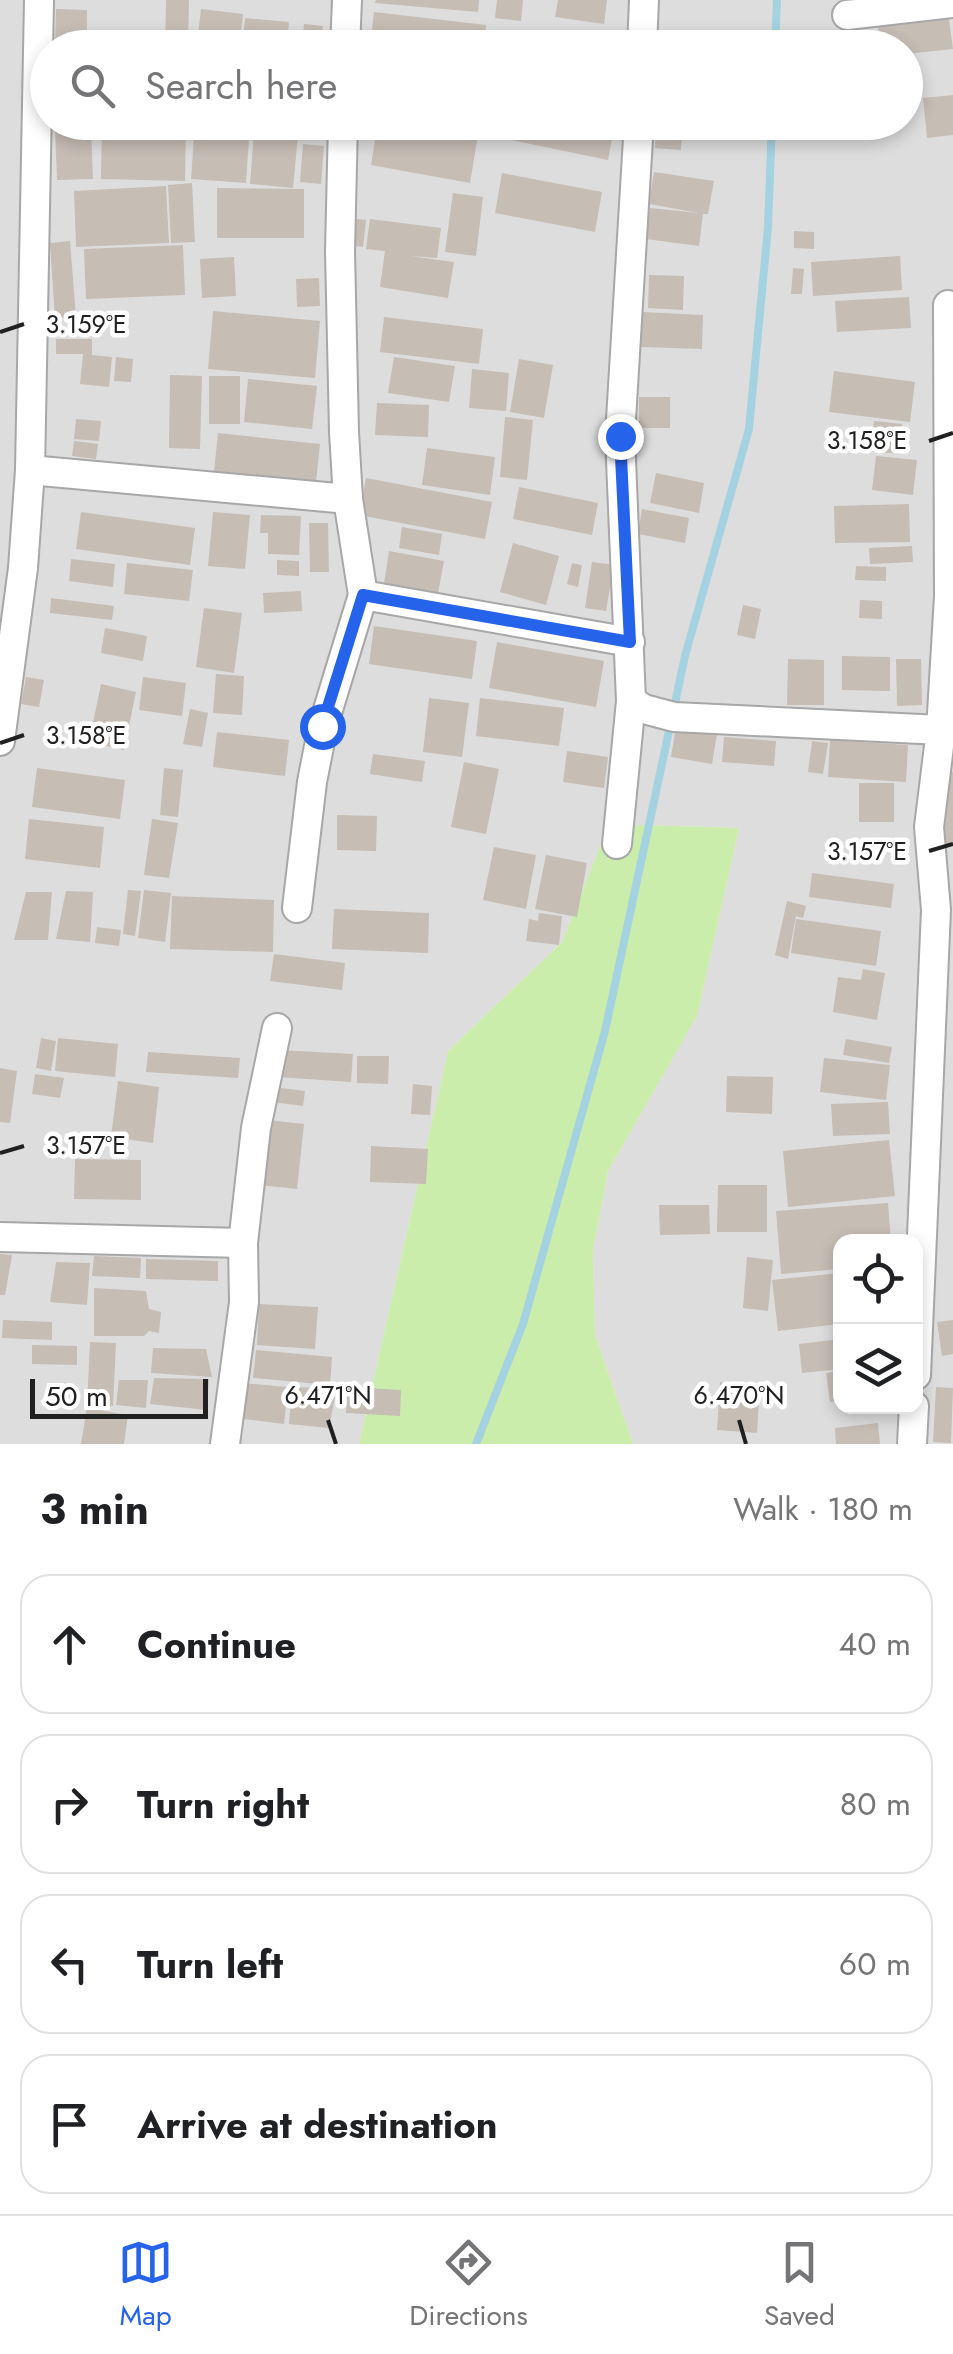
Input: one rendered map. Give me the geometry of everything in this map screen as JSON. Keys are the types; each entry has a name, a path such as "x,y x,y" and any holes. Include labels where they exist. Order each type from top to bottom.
{"street":[{"path":"39,30 40,0"},
{"path":"346,0 346,30"},
{"path":"643,30 644,0"},
{"path":"846,14 953,3"},
{"path":"0,741 23,568 30,470 37,140"},
{"path":"297,908 322,726 363,595 348,500 340,252 343,140"},
{"path":"617,844 638,705 630,642 620,436 638,140"},
{"path":"918,1324 936,910 929,827 947,730 948,305"},
{"path":"30,470 348,500"},
{"path":"363,595 630,642"},
{"path":"638,705 674,717 947,730"},
{"path":"225,1444 244,1302 243,1243 256,1128 277,1028"},
{"path":"0,1237 243,1243"},
{"path":"912,1444 914,1414"}],"shaded area":[{"path":"0,0 953,0 953,1444 633,1444 595,1335 593,1250 608,1171 697,1015 739,828 609,824 562,942 448,1051 359,1444 0,1444"}],"green space":[{"path":"609,824 739,828 697,1016 608,1171 593,1250 595,1335 633,1444 359,1444 448,1051 562,942"}],"building":[{"path":"166,0 189,0 188,30 165,30"},
{"path":"479,0 478,12 375,3"},
{"path":"497,0 523,0 521,21 495,18"},
{"path":"558,0 607,0 604,24 555,17"},
{"path":"56,9 87,10 87,30 55,30"},
{"path":"201,9 243,14 241,30 199,30"},
{"path":"374,12 486,25 486,30 372,30"},
{"path":"948,12 953,49 923,52 923,30 878,30 877,20"},
{"path":"245,18 289,22 288,30 244,30"},
{"path":"304,24 323,26 322,30 304,30"},
{"path":"953,95 953,135 927,138 923,98"},
{"path":"55,140 92,140 93,179 57,180"},
{"path":"102,140 186,140 185,181 101,179"},
{"path":"194,140 249,140 246,183 191,179"},
{"path":"253,140 298,140 293,188 250,184"},
{"path":"375,140 477,140 470,183 371,165"},
{"path":"511,140 612,140 608,160"},
{"path":"656,140 682,140 681,150 655,148"},
{"path":"303,144 324,146 321,184 300,182"},
{"path":"654,172 714,181 708,214 703,214 699,246 646,239 650,208 699,213 649,204"},
{"path":"502,173 602,192 595,232 495,213"},
{"path":"192,183 195,242 171,243 168,185"},
{"path":"166,186 169,243 76,247 74,191"},
{"path":"217,188 304,189 304,238 217,238"},
{"path":"453,193 483,197 476,256 445,252"},
{"path":"351,218 366,220 363,247 348,245"},
{"path":"370,219 441,228 437,258 410,256 454,262 448,298 380,287 385,251 366,249"},
{"path":"794,231 814,232 814,249 794,248"},
{"path":"70,241 76,317 55,318 50,243"},
{"path":"183,245 185,295 86,299 84,249"},
{"path":"900,256 902,290 813,296 811,262"},
{"path":"234,257 236,296 202,298 200,259"},
{"path":"793,268 804,269 802,294 791,294"},
{"path":"649,275 684,276 683,310 648,308"},
{"path":"319,278 320,306 297,307 296,279"},
{"path":"909,297 911,328 837,332 835,301"},
{"path":"213,311 320,321 315,378 208,369"},
{"path":"642,312 703,315 702,349 641,347"},
{"path":"384,317 483,329 479,364 380,352"},
{"path":"56,339 92,339 92,355 112,357 109,387 80,384 83,354 56,354"},
{"path":"116,357 133,359 131,382 114,381"},
{"path":"394,357 455,366 449,402 388,393"},
{"path":"519,359 553,365 544,418 510,412"},
{"path":"472,369 509,373 506,411 469,408"},
{"path":"834,371 915,382 910,422 829,412"},
{"path":"170,375 202,376 200,449 169,448"},
{"path":"209,376 240,376 240,424 209,424"},
{"path":"248,379 317,386 312,429 244,422"},
{"path":"639,397 670,397 670,428 639,428"},
{"path":"377,403 429,405 428,437 375,435"},
{"path":"505,417 533,420 527,480 500,477"},
{"path":"76,419 101,421 99,441 74,439"},
{"path":"874,421 902,424 899,454 870,451"},
{"path":"218,433 320,444 316,482 214,472"},
{"path":"74,441 98,444 96,459 72,456"},
{"path":"427,448 495,457 490,495 422,485"},
{"path":"876,456 917,460 913,495 872,490"},
{"path":"656,473 704,483 699,513 650,503"},
{"path":"366,478 492,502 485,539 359,515"},
{"path":"519,487 598,503 592,535 513,519"},
{"path":"909,504 910,542 835,543 834,506"},
{"path":"642,509 689,518 685,543 638,534"},
{"path":"81,512 195,528 190,565 76,549"},
{"path":"213,512 250,515 245,569 208,566"},
{"path":"261,515 301,516 299,555 268,554 268,533 260,533"},
{"path":"309,523 328,523 329,572 310,572"},
{"path":"402,527 442,534 439,555 399,548"},
{"path":"513,543 559,556 546,605 500,592"},
{"path":"912,546 913,562 870,564 869,548"},
{"path":"389,551 444,561 438,593 384,583"},
{"path":"71,559 115,564 113,587 69,581"},
{"path":"277,560 299,561 299,576 277,575"},
{"path":"592,562 614,565 606,611 585,608"},
{"path":"127,563 193,570 189,601 124,594"},
{"path":"572,563 582,565 578,587 567,584"},
{"path":"856,566 886,567 886,581 855,580"},
{"path":"301,591 302,611 264,613 263,593"},
{"path":"51,598 114,606 112,620 50,613"},
{"path":"860,600 882,601 882,619 859,618"},
{"path":"743,605 761,609 755,639 737,635"},
{"path":"204,608 242,613 234,673 196,667"},
{"path":"374,626 477,641 472,679 369,664"},
{"path":"105,628 147,636 143,661 101,653"},
{"path":"497,642 604,661 596,707 489,688"},
{"path":"842,656 890,657 890,691 842,690"},
{"path":"788,659 824,660 824,705 787,705"},
{"path":"896,659 921,659 922,705 897,706"},
{"path":"216,674 244,676 242,715 213,713"},
{"path":"26,677 44,680 39,707 21,704"},
{"path":"143,677 186,683 182,716 139,710"},
{"path":"101,684 136,692 124,750 89,742"},
{"path":"429,698 469,703 462,757 423,752"},
{"path":"480,698 564,708 559,746 476,736"},
{"path":"190,709 208,713 202,747 183,744"},
{"path":"676,727 717,734 712,764 671,757"},
{"path":"217,732 289,740 285,776 213,767"},
{"path":"724,737 776,741 774,766 722,762"},
{"path":"830,740 908,745 906,782 828,777"},
{"path":"812,741 828,743 823,774 808,772"},
{"path":"567,751 608,757 604,788 563,782"},
{"path":"373,754 425,761 422,782 370,774"},
{"path":"464,762 499,769 486,834 451,827"},
{"path":"37,768 125,780 120,819 32,807"},
{"path":"164,768 183,770 178,817 160,815"},
{"path":"943,771 953,772 953,845 940,844"},
{"path":"859,783 894,783 894,822 859,822"},
{"path":"337,815 377,816 376,851 337,850"},
{"path":"29,819 104,827 100,868 25,859"},
{"path":"152,819 178,823 169,878 144,875"},
{"path":"494,847 536,855 526,909 483,900"},
{"path":"546,855 587,863 577,917 535,909"},
{"path":"812,873 894,884 891,908 809,897"},
{"path":"128,890 141,891 135,936 123,934"},
{"path":"144,890 171,893 165,942 138,938"},
{"path":"66,891 93,892 90,942 56,939"},
{"path":"26,892 52,892 48,940 14,940"},
{"path":"172,896 274,900 273,952 170,949"},
{"path":"787,901 806,906 803,918 796,916 788,959 775,955"},
{"path":"334,909 429,913 428,953 332,949"},
{"path":"539,913 562,916 559,945 526,941 529,919 538,921"},
{"path":"796,919 881,931 876,966 791,953"},
{"path":"97,927 121,930 119,946 95,943"},
{"path":"274,954 345,963 342,990 270,981"},
{"path":"863,969 885,973 877,1020 833,1012 838,977 861,980"},
{"path":"41,1038 56,1041 51,1071 36,1068"},
{"path":"58,1038 118,1044 115,1077 55,1071"},
{"path":"846,1039 892,1047 889,1063 843,1055"},
{"path":"279,1050 353,1054 351,1082 277,1077"},
{"path":"148,1052 240,1058 238,1078 146,1072"},
{"path":"357,1056 389,1056 388,1084 357,1083"},
{"path":"824,1058 890,1065 886,1100 820,1092"},
{"path":"0,1068 17,1071 10,1123 0,1122"},
{"path":"35,1074 64,1078 60,1098 32,1094"},
{"path":"727,1076 773,1077 772,1114 726,1112"},
{"path":"118,1081 159,1087 153,1143 111,1137"},
{"path":"413,1084 432,1086 430,1115 411,1114"},
{"path":"274,1087 305,1091 303,1106 272,1102"},
{"path":"888,1102 890,1134 833,1136 831,1104"},
{"path":"268,1120 304,1124 297,1189 260,1185"},
{"path":"889,1140 895,1196 788,1207 783,1151"},
{"path":"371,1146 428,1149 426,1184 370,1182"},
{"path":"75,1159 141,1160 141,1200 74,1199"},
{"path":"718,1185 767,1185 767,1232 717,1232"},
{"path":"888,1203 890,1234 833,1234 833,1270 781,1274 776,1211"},
{"path":"659,1205 709,1205 710,1234 660,1235"},
{"path":"0,1254 12,1255 5,1295 0,1295"},
{"path":"94,1256 141,1258 140,1278 92,1276"},
{"path":"747,1257 773,1260 768,1311 743,1308"},
{"path":"146,1259 218,1261 218,1281 146,1279"},
{"path":"56,1262 90,1263 87,1305 50,1302"},
{"path":"833,1274 833,1325 778,1331 772,1280"},
{"path":"94,1288 146,1291 149,1309 161,1312 159,1333 94,1336"},
{"path":"259,1304 318,1307 315,1349 257,1345"},
{"path":"3,1320 52,1322 52,1340 2,1338"},
{"path":"953,1320 953,1354 942,1356 937,1322"},
{"path":"833,1340 833,1370 802,1373 799,1344"},
{"path":"90,1342 116,1343 113,1406 87,1404"},
{"path":"32,1345 77,1346 77,1365 32,1364"},
{"path":"153,1348 206,1349 212,1377 151,1373"},
{"path":"256,1350 332,1357 330,1385 253,1378"},
{"path":"833,1372 833,1402 830,1402 826,1373"},
{"path":"154,1378 209,1379 207,1410 150,1404"},
{"path":"119,1380 148,1380 146,1408 116,1405"},
{"path":"720,1382 760,1385 757,1433 717,1430"},
{"path":"241,1383 288,1387 284,1424 236,1418"},
{"path":"292,1387 320,1388 321,1395 335,1397 329,1428 289,1424"},
{"path":"348,1387 401,1390 400,1416 346,1413"},
{"path":"936,1387 953,1388 951,1443 933,1442"},
{"path":"87,1408 128,1415 124,1444 81,1444"},
{"path":"878,1423 880,1444 836,1444 835,1428"}],"waterway":[{"path":"776,30 777,0"},
{"path":"476,1444 523,1324 605,1031 685,656 749,429 768,227 771,140"}],"route":[{"path":"322,726 363,595 630,642 620,436"}]}
